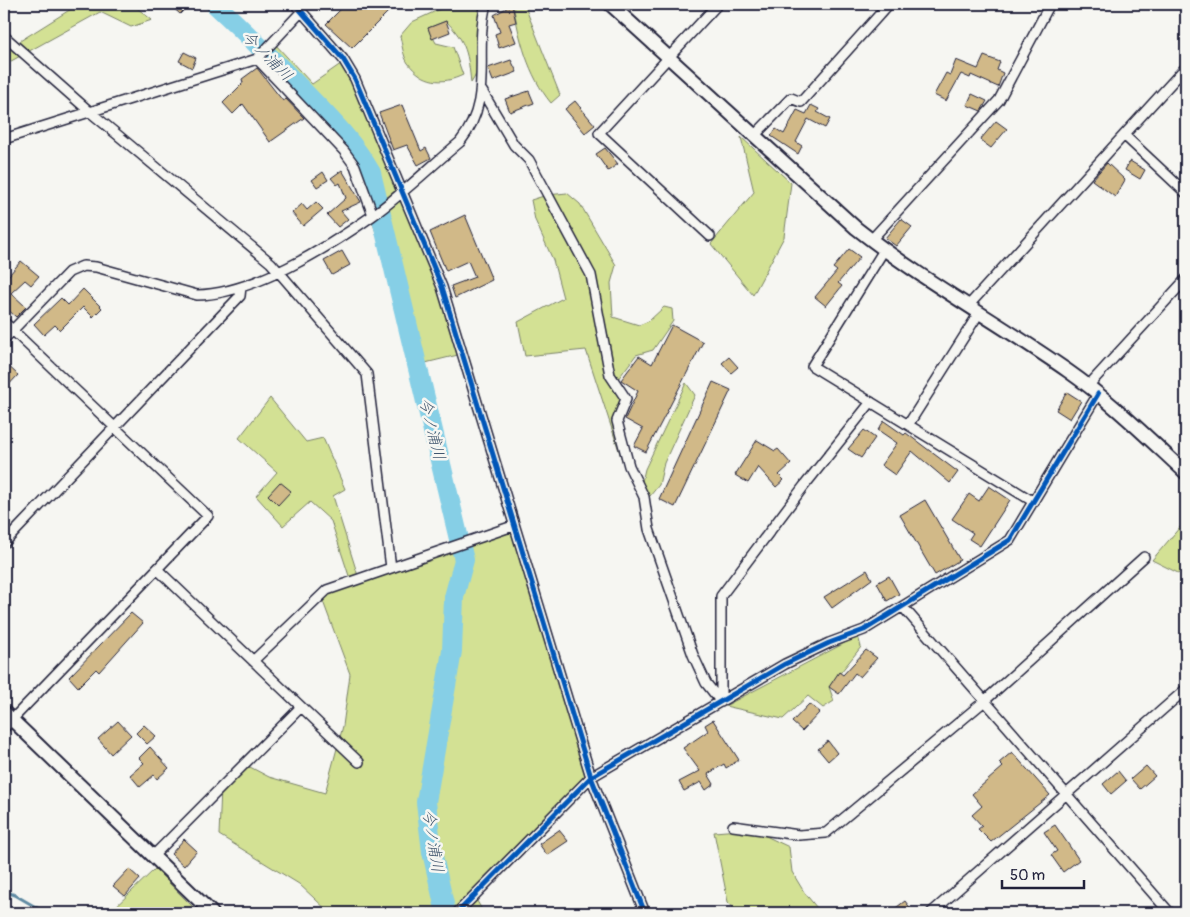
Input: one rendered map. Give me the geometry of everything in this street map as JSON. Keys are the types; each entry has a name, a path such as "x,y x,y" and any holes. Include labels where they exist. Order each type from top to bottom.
{"street":[{"path":"294,4 344,58 355,79 442,287 513,526 591,777 646,913"},
{"path":"4,339 69,272 83,266 96,267 197,295 211,295 280,272 373,215 460,142 474,121 482,91 482,21 486,4"},
{"path":"610,4 871,240 1093,390 1186,473"},
{"path":"710,236 599,133 718,4"},
{"path":"754,136 791,98 801,102 889,4"},
{"path":"871,240 998,100 1050,4"},
{"path":"4,139 257,59 302,11"},
{"path":"4,36 89,111 280,272 367,374 391,568"},
{"path":"257,59 344,151 355,166 373,215"},
{"path":"908,425 974,309 1186,67"},
{"path":"482,91 514,145 528,160 591,274 610,375 626,399 617,421 629,466 644,497 649,529 692,655 706,683 721,702"},
{"path":"1124,136 1186,193"},
{"path":"884,250 812,366 1034,502"},
{"path":"457,913 591,777 785,664 829,643 864,630 1010,540 1034,502 1093,390 1186,279"},
{"path":"4,543 240,296 241,286"},
{"path":"4,322 208,516 6,720 212,913"},
{"path":"721,702 721,596 804,486 872,402"},
{"path":"253,661 327,590 513,526"},
{"path":"733,826 800,835 826,833 849,816 984,700 1144,556"},
{"path":"157,569 358,762"},
{"path":"902,607 1170,913"},
{"path":"931,913 1186,689"},
{"path":"153,856 301,707"}],"green space":[{"path":"79,4 132,4 152,20 131,27 100,12 4,65 4,51"},
{"path":"451,4 479,5 481,56 476,75 471,83 465,49 458,36 446,21 428,28 436,43 453,47 463,75 440,81 426,78 414,70 408,63 403,50 400,36 412,22"},
{"path":"513,4 524,4 560,95 551,103 530,68 518,30"},
{"path":"275,44 312,84 345,61 432,264 462,354 413,366 395,291 354,165 257,59"},
{"path":"741,137 791,183 784,237 753,295 711,244 754,192"},
{"path":"567,193 580,204 616,265 611,283 613,317 639,325 649,321 664,307 672,309 673,321 653,350 636,355 615,383 620,402 623,463 586,350 525,356 518,322 563,298 553,260 535,220 531,200 547,195"},
{"path":"686,383 695,395 664,463 659,485 645,502 640,490 645,469"},
{"path":"270,398 306,442 323,438 345,489 333,496 359,579 351,582 331,521 310,502 283,526 256,496 277,472 239,438"},
{"path":"1186,520 1186,577 1152,560"},
{"path":"513,526 591,777 474,896 484,913 330,913 299,884 219,835 221,788 250,767 269,777 325,793 343,726 350,674 321,596"},
{"path":"858,636 861,647 829,687 834,701 823,708 808,696 783,719 725,706"},
{"path":"1186,751 1186,786 1179,759"},
{"path":"751,829 789,847 792,872 804,892 821,913 738,913 728,902 714,832"},
{"path":"155,869 199,913 109,913"}],"building":[{"path":"169,4 190,4 180,14"},
{"path":"346,4 396,4 352,48 326,24"},
{"path":"512,5 516,22 509,24 516,42 499,48 495,34 500,32 494,15"},
{"path":"446,21 450,32 432,39 428,28"},
{"path":"184,52 196,58 192,68 179,61"},
{"path":"984,56 1000,62 997,70 1003,73 998,87 971,75 970,78 961,74 946,101 934,95 946,73 950,75 956,60 978,69"},
{"path":"511,60 517,72 493,81 488,68"},
{"path":"257,68 283,101 286,99 304,118 270,142 243,104 233,114 223,103 243,83 242,79"},
{"path":"529,91 534,103 510,112 505,99"},
{"path":"972,94 987,101 981,111 967,105"},
{"path":"575,101 595,125 585,133 565,109"},
{"path":"402,105 421,151 426,148 431,158 418,165 407,145 393,150 379,113"},
{"path":"811,105 819,109 817,112 830,119 825,128 808,119 796,142 802,146 798,154 771,136 776,129 784,134 797,110 806,114"},
{"path":"996,121 1007,129 991,148 980,140"},
{"path":"605,148 618,164 608,171 596,154"},
{"path":"1130,161 1145,170 1140,179 1125,170"},
{"path":"1107,163 1125,180 1115,197 1092,180"},
{"path":"342,170 361,202 341,211 348,219 338,227 327,215 346,198 340,183 337,185 331,178"},
{"path":"323,172 328,180 317,187 312,180"},
{"path":"316,202 323,209 303,226 292,213 302,204 307,210"},
{"path":"465,215 492,280 455,298 451,286 475,277 468,261 446,271 430,232"},
{"path":"901,219 912,227 896,246 885,238"},
{"path":"849,249 860,257 838,283 842,286 826,306 815,297 837,271 833,268"},
{"path":"342,251 350,265 332,275 324,261"},
{"path":"21,261 39,276 31,285 25,280 11,293 26,307 16,317 4,306 4,281"},
{"path":"83,289 102,308 93,317 83,307 60,330 55,325 44,335 34,324 61,298 68,305"},
{"path":"672,325 703,342 646,452 634,446 643,429 625,419 638,391 621,380 639,356 652,364"},
{"path":"729,357 738,367 731,373 722,363"},
{"path":"4,362 18,375 4,390"},
{"path":"713,382 731,390 675,507 659,499"},
{"path":"1067,392 1081,401 1070,419 1056,410"},
{"path":"884,421 904,435 906,433 958,472 950,483 912,451 895,475 881,465 897,443 878,430"},
{"path":"864,430 875,438 861,458 848,449"},
{"path":"757,440 775,451 778,449 791,464 779,475 784,480 776,487 758,467 748,483 735,475"},
{"path":"280,482 291,491 278,505 268,495"},
{"path":"989,486 1010,500 980,546 969,539 973,533 952,519 969,494 979,501"},
{"path":"925,500 960,560 935,575 900,515"},
{"path":"867,570 872,579 832,608 824,597"},
{"path":"889,576 899,594 887,601 877,583"},
{"path":"131,613 143,623 99,672 96,669 78,687 69,677"},
{"path":"866,650 877,658 860,677 855,673 839,694 829,687 839,672 843,675"},
{"path":"809,704 820,712 802,731 792,722"},
{"path":"713,720 739,760 726,768 724,764 708,774 714,784 706,790 701,782 684,791 679,782 700,771 683,748 708,731 705,725"},
{"path":"118,721 131,735 111,754 98,739"},
{"path":"144,725 156,736 147,744 136,733"},
{"path":"828,741 837,753 828,761 818,749"},
{"path":"150,747 169,768 157,779 154,775 140,787 130,775 144,763 139,758"},
{"path":"1012,752 1050,795 991,842 978,829 982,826 972,815 982,806 972,794 1003,767 999,763"},
{"path":"1146,766 1155,776 1140,789 1131,779"},
{"path":"1118,771 1126,781 1111,794 1103,784"},
{"path":"1055,825 1079,860 1063,872 1051,855 1057,851 1044,832"},
{"path":"559,830 568,841 547,855 539,844"},
{"path":"184,839 197,851 184,866 171,854"},
{"path":"129,869 140,879 125,896 113,886"},
{"path":"905,901 914,913 889,913"}],"waterway":[{"name":"今ノ浦川","path":"215,4 331,120 356,150 371,173 464,560 454,597 452,651 426,802 432,852 446,913"},
{"path":"4,891 15,895 46,913"}],"cycle path":[{"path":"295,4 343,59 355,79 442,287 591,777 645,913"},
{"path":"457,913 591,777 785,664 829,643 864,630 1010,540 1098,394"}]}
